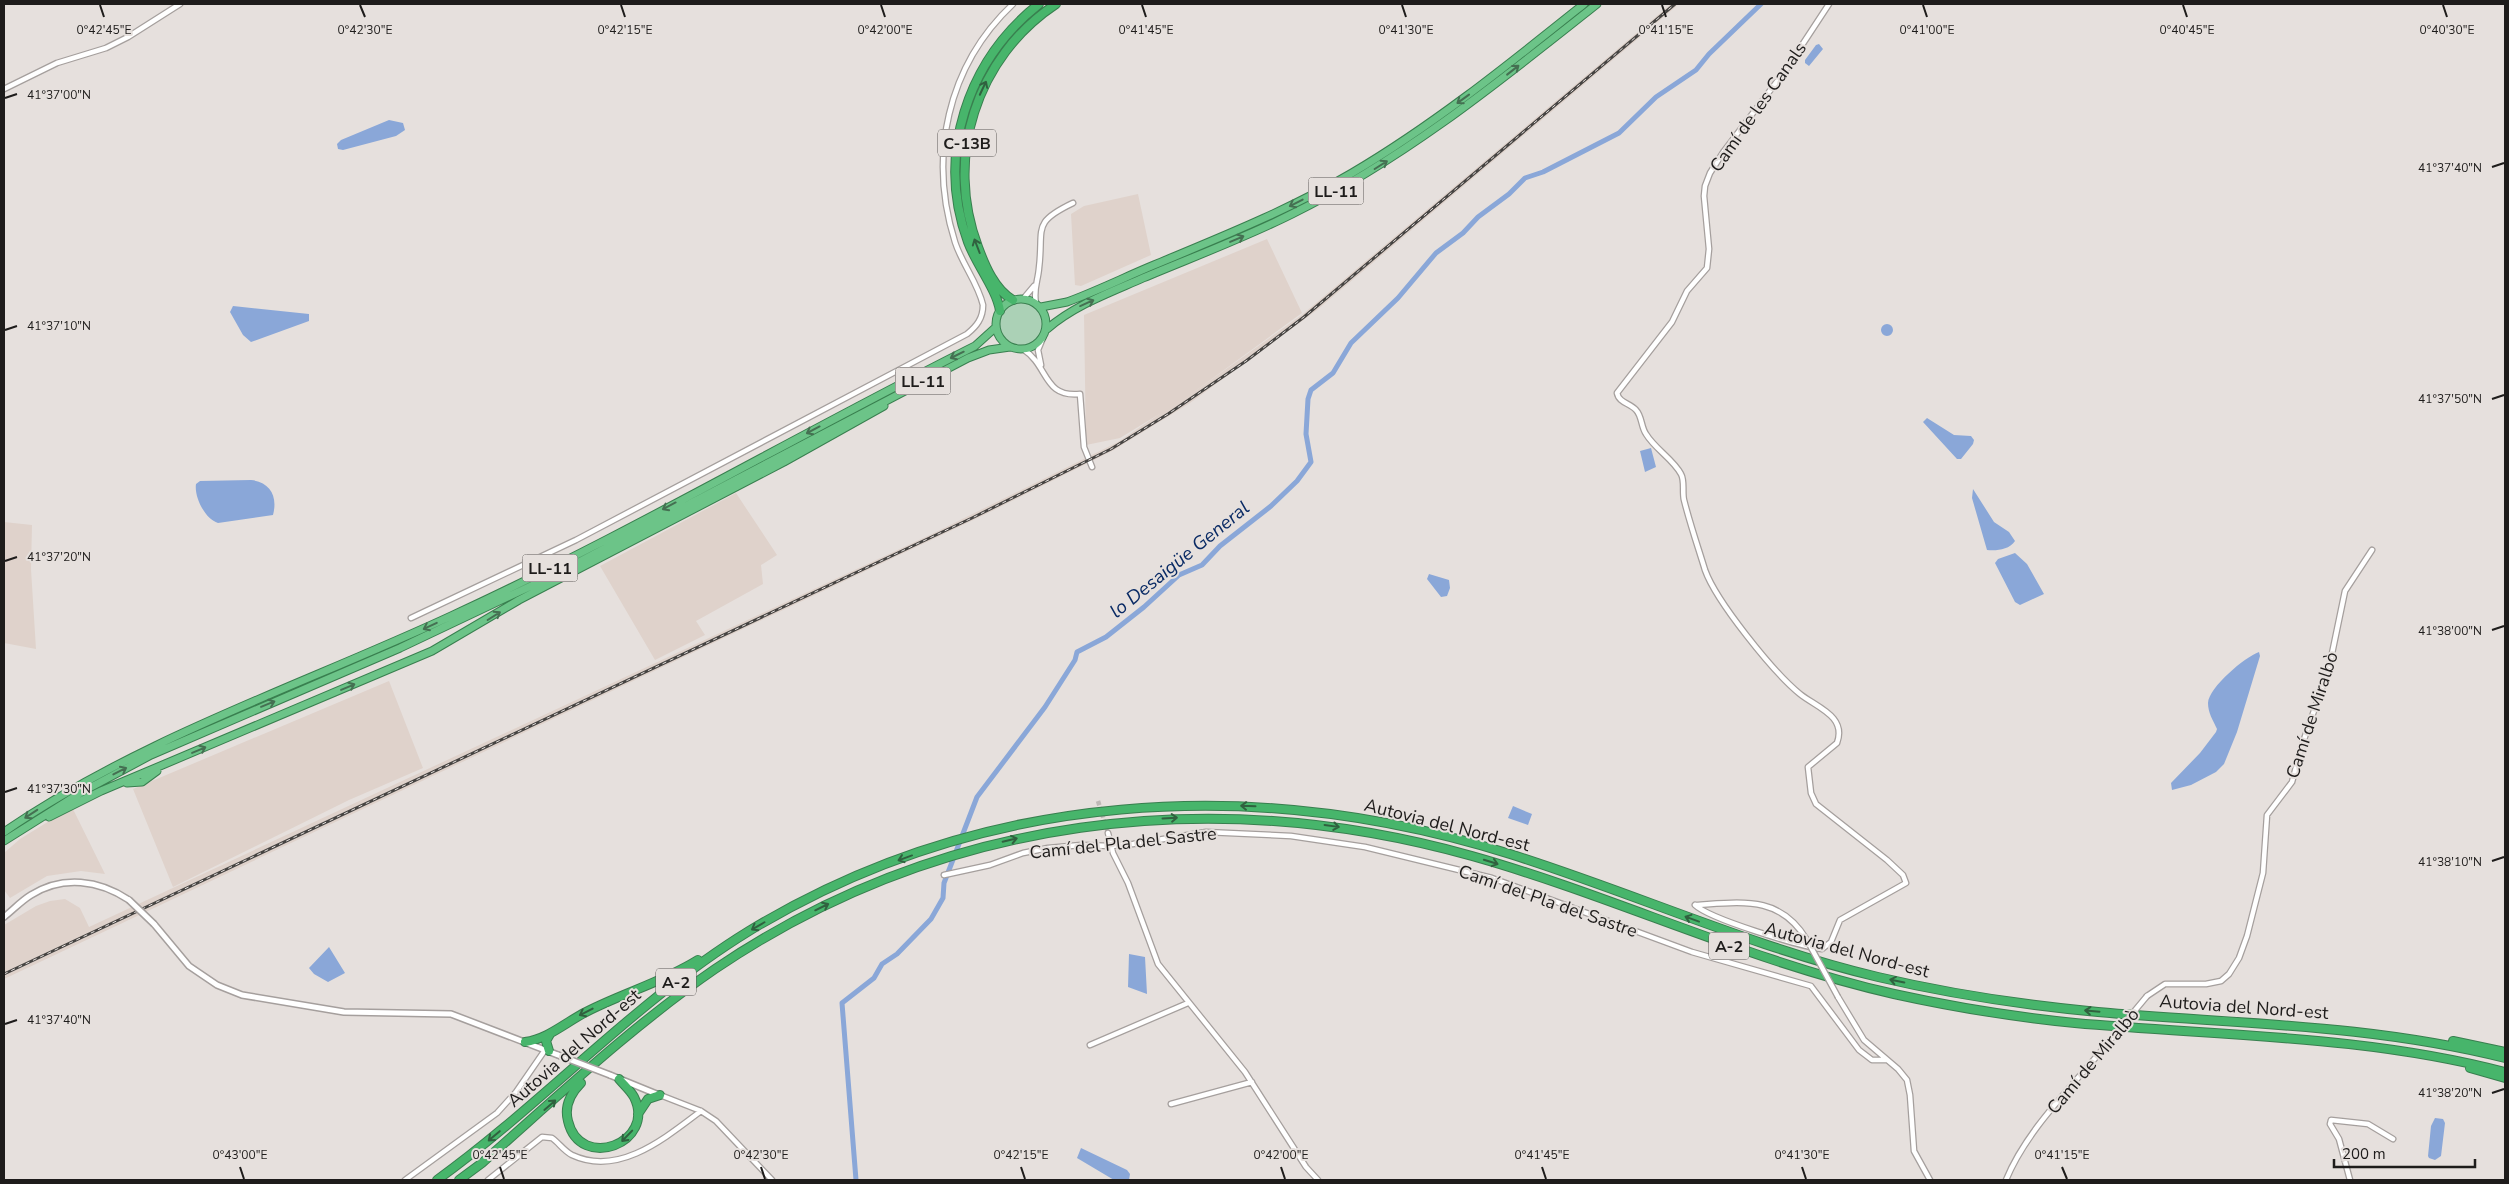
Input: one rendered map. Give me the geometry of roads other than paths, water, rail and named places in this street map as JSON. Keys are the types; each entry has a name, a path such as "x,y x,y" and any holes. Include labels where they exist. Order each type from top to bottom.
{"highway":[{"name":"C-13B","path":"1000,310 997,298 974,257 960,219 955,180 956,146 966,102 984,64 1009,30 1038,4"},
{"name":"C-13B","path":"1013,300 1000,290 988,270 971,226 964,184 967,139 978,98 999,59 1022,31 1056,4"},
{"name":"LL-11","path":"1038,305 1067,302 1244,228 1351,174 1407,139 1459,102 1584,4"},
{"name":"LL-11","path":"1046,329 1075,308 1260,229 1326,197 1372,170 1464,108 1597,4"},
{"path":"1010,347 1002,341 996,327 1000,310 1013,300 1023,298 1038,305 1047,320 1043,338 1032,347 1023,349"},
{"name":"LL-11","path":"4,832 74,788 137,753 403,638 593,547 979,344 996,327"},
{"name":"LL-11","path":"4,841 82,792 151,755 391,652 552,576 942,371 983,352 1010,347 1023,349"},
{"path":"11,836 112,787 142,782 168,764 432,651 519,600 804,451 931,381 942,371"},
{"name":"Autovia del Nord-est","path":"437,1180 500,1131 642,1008 724,947 814,896 871,871 968,838 1040,821 1144,807 1225,805 1321,812 1407,827 1491,848 1570,874 1746,938 1878,977 1959,994 2024,1004 2121,1014 2246,1021 2402,1036 2505,1058"},
{"name":"Autovia del Nord-est","path":"459,1180 482,1164 652,1017 710,972 777,931 833,902 890,877 962,853 1056,831 1148,820 1251,818 1332,826 1415,842 1495,863 1764,958 1899,995 1979,1010 2059,1021 2286,1036 2416,1053 2505,1072"},
{"name":"A-2","path":"525,1042 541,1038 584,1012 670,976 724,947"},
{"name":"A-2","path":"660,1095 648,1099 638,1115 634,1130 624,1140 612,1147 594,1147 583,1143 575,1136 568,1124 567,1108 571,1096 579,1085 640,1031 702,983 710,972"},
{"path":"2246,1021 2264,1018 2352,1026 2440,1039 2505,1052"},
{"path":"547,1050 546,1041 552,1032"},
{"path":"2416,1053 2505,1078"},
{"path":"619,1079 634,1098 638,1115"}],"street":[{"path":"4,89 57,63 106,48 128,37 180,4"},
{"path":"411,618 576,540 967,334 976,326 983,312 983,305 959,253 949,225 943,186 943,148 950,105 966,66 989,28 1013,4"},
{"name":"Camí de les Canals","path":"1829,4 1785,71 1710,173 1704,196 1709,249 1707,268 1686,291 1672,322 1617,393 1619,399 1637,411 1646,435 1682,475 1684,501 1706,571 1713,586 1739,625 1781,675 1798,692 1828,712 1836,722 1839,732 1837,743 1808,766 1811,793 1815,802 1893,865 1906,880 1905,885 1840,920 1831,942 1822,949 1724,920 1704,912 1696,905 1755,904 1772,907 1795,922 1806,940 1838,997 1864,1040 1887,1060"},
{"path":"1038,305 1034,286 1039,267 1039,238 1043,223 1052,214 1073,202"},
{"path":"1023,298 1034,286"},
{"path":"1043,338 1038,350 1041,366 1051,385 1057,391 1068,394 1080,394 1084,447 1092,467"},
{"path":"1023,349 1041,366"},
{"name":"Camí de Miralbò","path":"2006,1180 2017,1158 2044,1120 2147,996 2165,984 2206,984 2221,981 2229,974 2239,958 2247,936 2263,873 2267,815 2292,782 2302,745 2329,668 2346,591 2372,550"},
{"name":"Camí del Pla del Sastre","path":"944,875 990,865 1023,853 1048,848 1086,844 1111,846 1206,832 1275,835 1350,844 1457,868 1501,881 1698,954 1811,986 1859,1050 1872,1060 1887,1060"},
{"path":"1108,833 1111,846 1131,889 1158,964 1252,1082 1306,1167 1318,1180"},
{"path":"4,917 31,895 56,884 69,882 101,885 130,900 154,924 189,966 217,985 242,995 344,1012 451,1014 701,1111 720,1125 772,1180"},
{"path":"1090,1045 1188,1003"},
{"path":"405,1180 496,1113 516,1092 547,1050"},
{"path":"1887,1060 1901,1072 1908,1083 1914,1151 1930,1180"},
{"path":"1171,1104 1252,1082"},
{"path":"488,1180 542,1137 552,1138 567,1152 579,1158 596,1161 614,1160 638,1154 701,1111"},
{"path":"2350,1180 2340,1142 2330,1124 2331,1120 2368,1124 2393,1139"}],"water":[{"path":"1819,44 1823,49 1809,66 1805,63 1805,60 1816,45"},
{"path":"389,120 403,123 405,130 396,136 343,150 338,149 337,144 341,140"},
{"path":"233,306 309,314 309,321 251,342 243,335 230,312"},
{"path":"1887,324 1893,330 1887,336 1881,330"},
{"path":"1927,418 1954,435 1971,436 1974,440 1973,444 1961,459 1957,459 1923,422"},
{"path":"1651,448 1656,467 1645,472 1640,451"},
{"path":"200,481 258,481 271,491 274,502 273,515 218,523 213,521 201,507 196,489 196,484"},
{"path":"1973,489 1994,522 2009,532 2015,541 2006,548 1987,550 1972,498"},
{"path":"2015,553 2027,564 2044,594 2020,605 2015,602 1995,563 1998,559"},
{"path":"1429,574 1449,580 1450,588 1447,596 1441,597 1427,579"},
{"path":"2259,652 2260,656 2237,732 2224,764 2216,772 2191,785 2172,790 2171,783 2200,753 2216,732 2217,729 2208,707 2210,696 2214,689 2237,666"},
{"path":"1513,806 1532,814 1528,825 1508,818"},
{"path":"329,947 345,973 328,982 314,974 309,968"},
{"path":"1129,954 1145,957 1147,994 1128,987"},
{"path":"2435,1118 2443,1119 2445,1123 2441,1156 2435,1160 2428,1156 2431,1126"},
{"path":"1081,1148 1127,1170 1130,1174 1129,1180 1114,1180 1077,1158"}],"waterway":[{"name":"lo Desaigüe General","path":"856,1180 842,1003 874,978 882,964 897,954 931,919 943,898 944,883 977,797 1045,707 1075,660 1077,652 1106,637 1144,607 1179,575 1202,565 1220,546 1271,506 1297,481 1311,462 1306,434 1308,399 1311,390 1333,373 1351,343 1398,298 1436,253 1463,233 1478,217 1509,194 1525,178 1543,172 1619,133 1656,97 1696,70 1709,54 1761,4"}],"tunnel":[{"path":"1098,801 1108,833"}],"railway":[{"path":"4,974 972,518 1111,449 1168,414 1246,361 1304,317 1675,4"}]}
